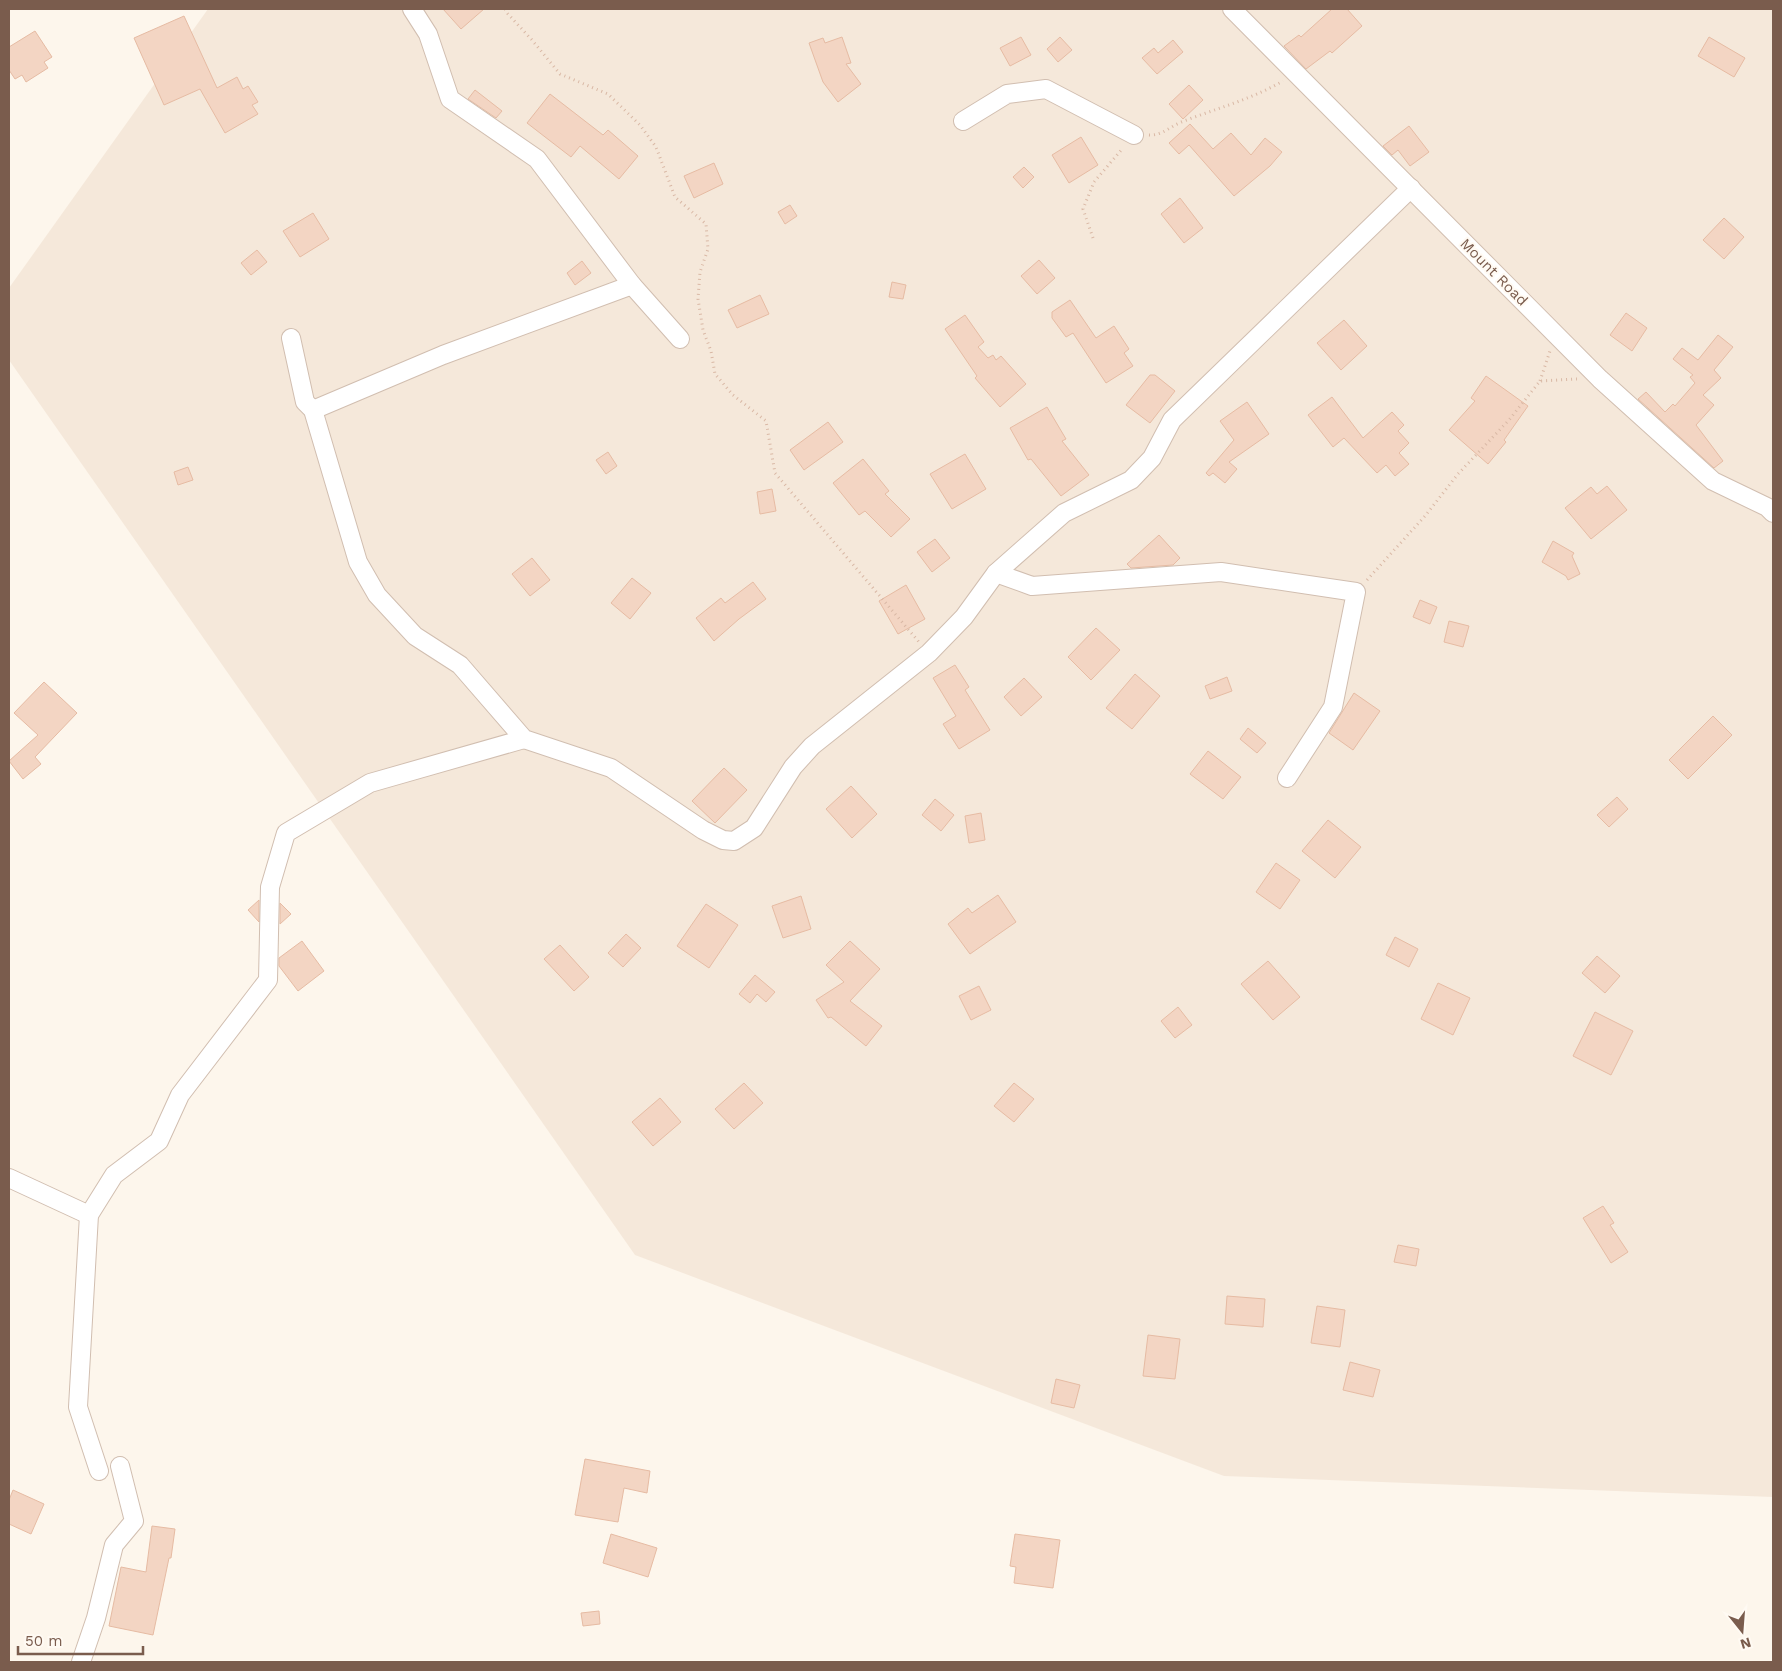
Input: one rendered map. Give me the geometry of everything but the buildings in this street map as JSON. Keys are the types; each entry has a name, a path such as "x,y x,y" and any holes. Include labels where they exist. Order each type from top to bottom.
{"street":[{"path":"412,9 428,34 450,99 536,159 632,285 680,339"},
{"name":"Mount Road","path":"1232,9 1600,379 1713,481 1766,507 1773,513"},
{"path":"962,121 1007,94 1046,89 1134,135"},
{"path":"291,338 304,402 313,410 358,562 377,595 415,636 460,665 524,739 611,768 703,830 723,840 734,841 754,828 794,767 812,746 929,654 964,616 996,573 1064,512 1131,480 1152,458 1172,420 1410,188"},
{"path":"313,410 443,355 632,285"},
{"path":"996,573 1032,586 1221,572 1356,592 1334,707 1287,778"},
{"path":"99,1471 78,1407 89,1215 114,1175 159,1141 180,1095 268,980 270,887 286,833 370,783 524,739"},
{"path":"9,1178 89,1215"},
{"path":"81,1662 96,1618 114,1545 134,1521 120,1466"}],"path":[{"path":"505,9 560,74 608,94 640,125 656,147 675,197 706,224 708,250 700,272 698,299 703,330 711,351 715,374 733,395 766,421 775,473 929,654"},
{"path":"1093,238 1083,209 1094,182 1118,151 1134,135 1155,136 1182,122 1263,93 1296,73"},
{"path":"1356,592 1425,516 1458,474 1509,420 1540,382 1556,334"},
{"path":"1540,382 1600,379"}],"shaded area":[{"path":"208,9 1773,9 1773,1497 1224,1476 635,1255 9,360 9,288"}]}
